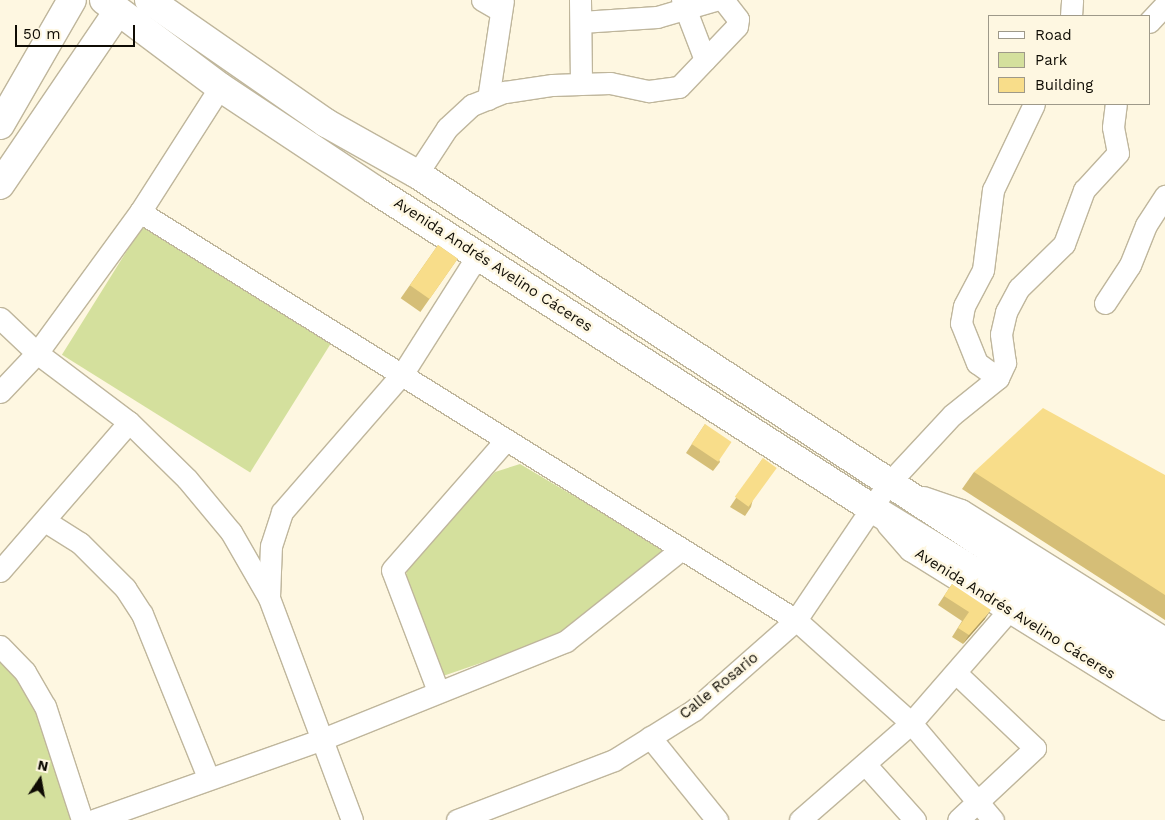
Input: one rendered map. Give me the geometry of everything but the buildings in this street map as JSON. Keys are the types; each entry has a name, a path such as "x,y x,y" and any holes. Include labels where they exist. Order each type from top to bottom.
{"main road":[{"path":"0,125 72,0"},
{"path":"149,0 326,123 416,174 666,341 1165,663"},
{"path":"0,185 113,4"},
{"name":"Avenida Andrés Avelino Cáceres","path":"113,4 220,88 873,509 1165,688"},
{"path":"308,145 326,123"},
{"path":"651,366 666,341"}],"street":[{"path":"482,0 502,6 488,98"},
{"path":"580,0 581,84"},
{"path":"581,22 715,0"},
{"path":"416,174 447,128 472,105 505,92 581,84 665,90 679,87 737,26 738,19 723,0"},
{"path":"1071,15 1072,0"},
{"path":"1150,21 1165,5"},
{"path":"684,6 705,60"},
{"path":"0,392 37,353 140,212 220,88"},
{"path":"998,378 977,363 961,323 964,306 983,270 993,190 1034,105"},
{"path":"1116,105 1113,127 1118,153 1084,190 1064,244 1019,288 1006,312 1001,334 1005,363 998,378 952,415 887,485 961,510 1165,638"},
{"path":"1105,303 1130,265 1146,224 1165,196"},
{"path":"140,212 403,373 504,442 679,551 796,620 911,723 993,820"},
{"path":"269,598 271,546 282,512 403,373 478,255"},
{"path":"0,318 37,353 130,422 187,479 231,532 269,598 320,740 352,820"},
{"path":"0,571 130,422"},
{"path":"438,691 392,570 504,442"},
{"name":"Calle Rosario","path":"456,820 614,760 694,710 796,620 873,509 887,485"},
{"name":"Avenida Andrés Avelino Cáceres","path":"873,509 910,550 1010,609 1165,709"},
{"path":"45,521 80,543 125,588 142,614 208,777"},
{"path":"94,820 208,777 320,740 566,641 679,551"},
{"path":"807,818 911,723 1010,609"},
{"path":"0,646 25,672 45,706 82,820"},
{"path":"956,673 1034,748 958,820"},
{"path":"650,737 716,820"},
{"path":"864,764 915,820"}],"green space":[{"path":"143,225 331,343 250,472 62,355"},
{"path":"520,464 670,553 563,635 443,676 406,580 407,563 495,472"},
{"path":"0,657 23,682 42,717 76,820 0,820"}]}
